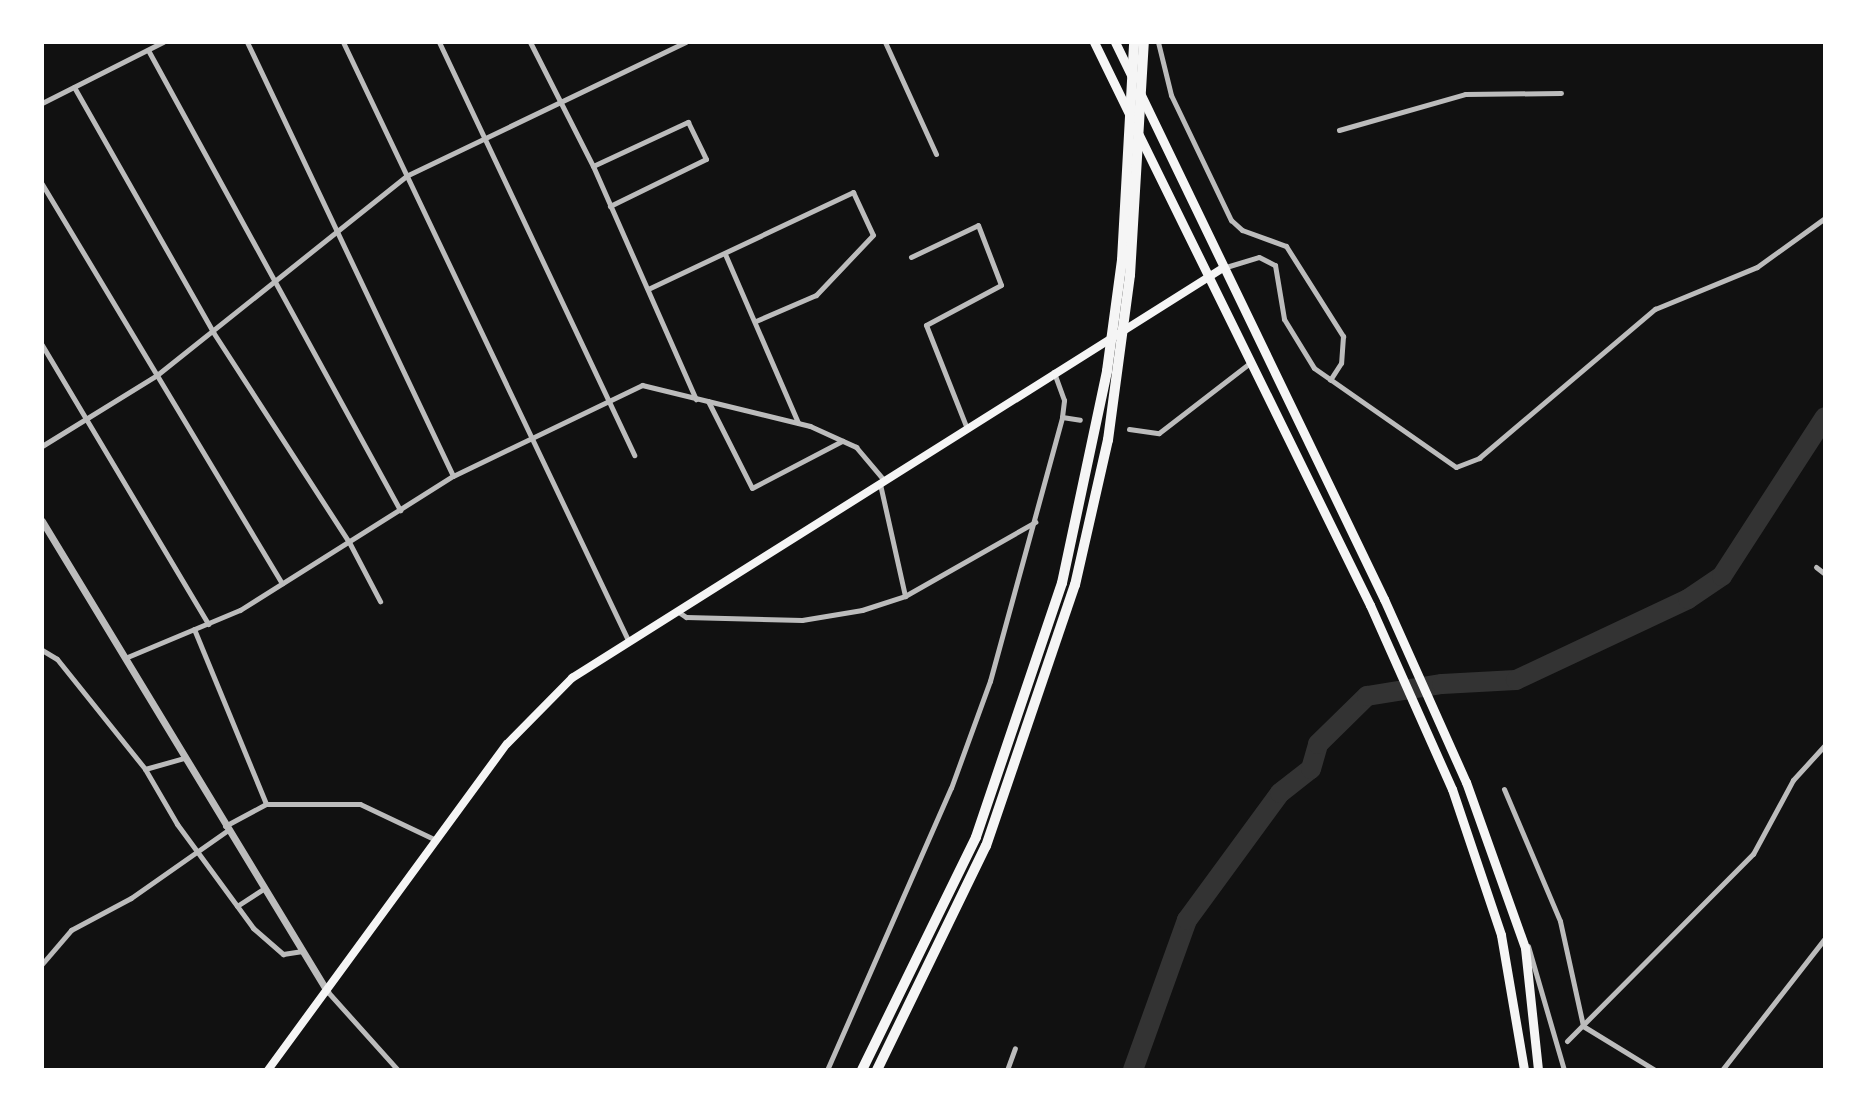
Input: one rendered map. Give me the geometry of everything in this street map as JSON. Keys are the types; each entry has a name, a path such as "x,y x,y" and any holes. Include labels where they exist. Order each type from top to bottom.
{"highway":[{"path":"1094,42 1370,605 1452,789 1501,935 1524,1070"},
{"path":"1115,42 1384,599 1466,782 1519,927 1538,1070"},
{"path":"877,1070 953,923 1034,716 1085,543 1108,440 1130,181 1134,42"},
{"path":"862,1070 963,866 1010,750 1066,568 1115,352 1139,185 1144,42"}],"main road":[{"path":"268,1070 507,744 544,703 628,640 1223,268"}],"street":[{"path":"42,103 163,42"},
{"path":"247,42 453,476"},
{"path":"343,42 528,440 628,640"},
{"path":"439,42 634,455"},
{"path":"530,42 558,104 593,166 696,399"},
{"path":"42,446 157,375 406,176 686,42"},
{"path":"885,42 936,154"},
{"path":"1158,42 1171,95 1231,220 1242,230 1286,246 1343,336 1341,363 1330,380"},
{"path":"148,50 400,510"},
{"path":"74,87 213,332 349,542 380,601"},
{"path":"1339,130 1465,94 1561,93"},
{"path":"593,166 688,122 706,159 610,206"},
{"path":"42,184 282,584"},
{"path":"648,289 853,192 873,235 816,295 756,321"},
{"path":"1223,268 1259,257 1275,265 1292,338 1330,380 1401,424 1443,461 1470,464 1655,309 1757,267 1825,218"},
{"path":"911,257 978,225 1001,285 926,325 966,426"},
{"path":"725,254 798,423"},
{"path":"42,345 208,624"},
{"path":"1129,429 1159,433 1251,362"},
{"path":"827,1070 970,740 1036,522 1062,417 1064,400 1054,371"},
{"path":"125,658 208,624 282,584 453,476 642,385 798,423 856,447 881,480 905,596"},
{"path":"708,401 752,488 842,441"},
{"path":"1062,417 1080,420"},
{"path":"42,521 301,951 327,991 398,1070"},
{"path":"675,610 686,617 802,620 905,596 1036,522"},
{"path":"1816,567 1825,574"},
{"path":"194,629 266,804"},
{"path":"42,650 57,659 145,769 197,854 237,906 273,947 283,954 301,951"},
{"path":"1567,1041 1753,854 1793,780 1825,745"},
{"path":"145,769 184,758"},
{"path":"1504,789 1560,921 1583,1026 1655,1070"},
{"path":"42,964 71,930 131,898 197,854 226,828 266,804 360,804 436,840"},
{"path":"237,906 263,889"},
{"path":"1519,927 1532,955 1564,1070"},
{"path":"1722,1070 1825,938"},
{"path":"1007,1070 1015,1048"}],"waterway":[{"path":"1133,1070 1187,920 1280,793 1311,769 1318,744 1367,696 1442,684 1516,680 1688,599 1722,576 1825,417"}]}
